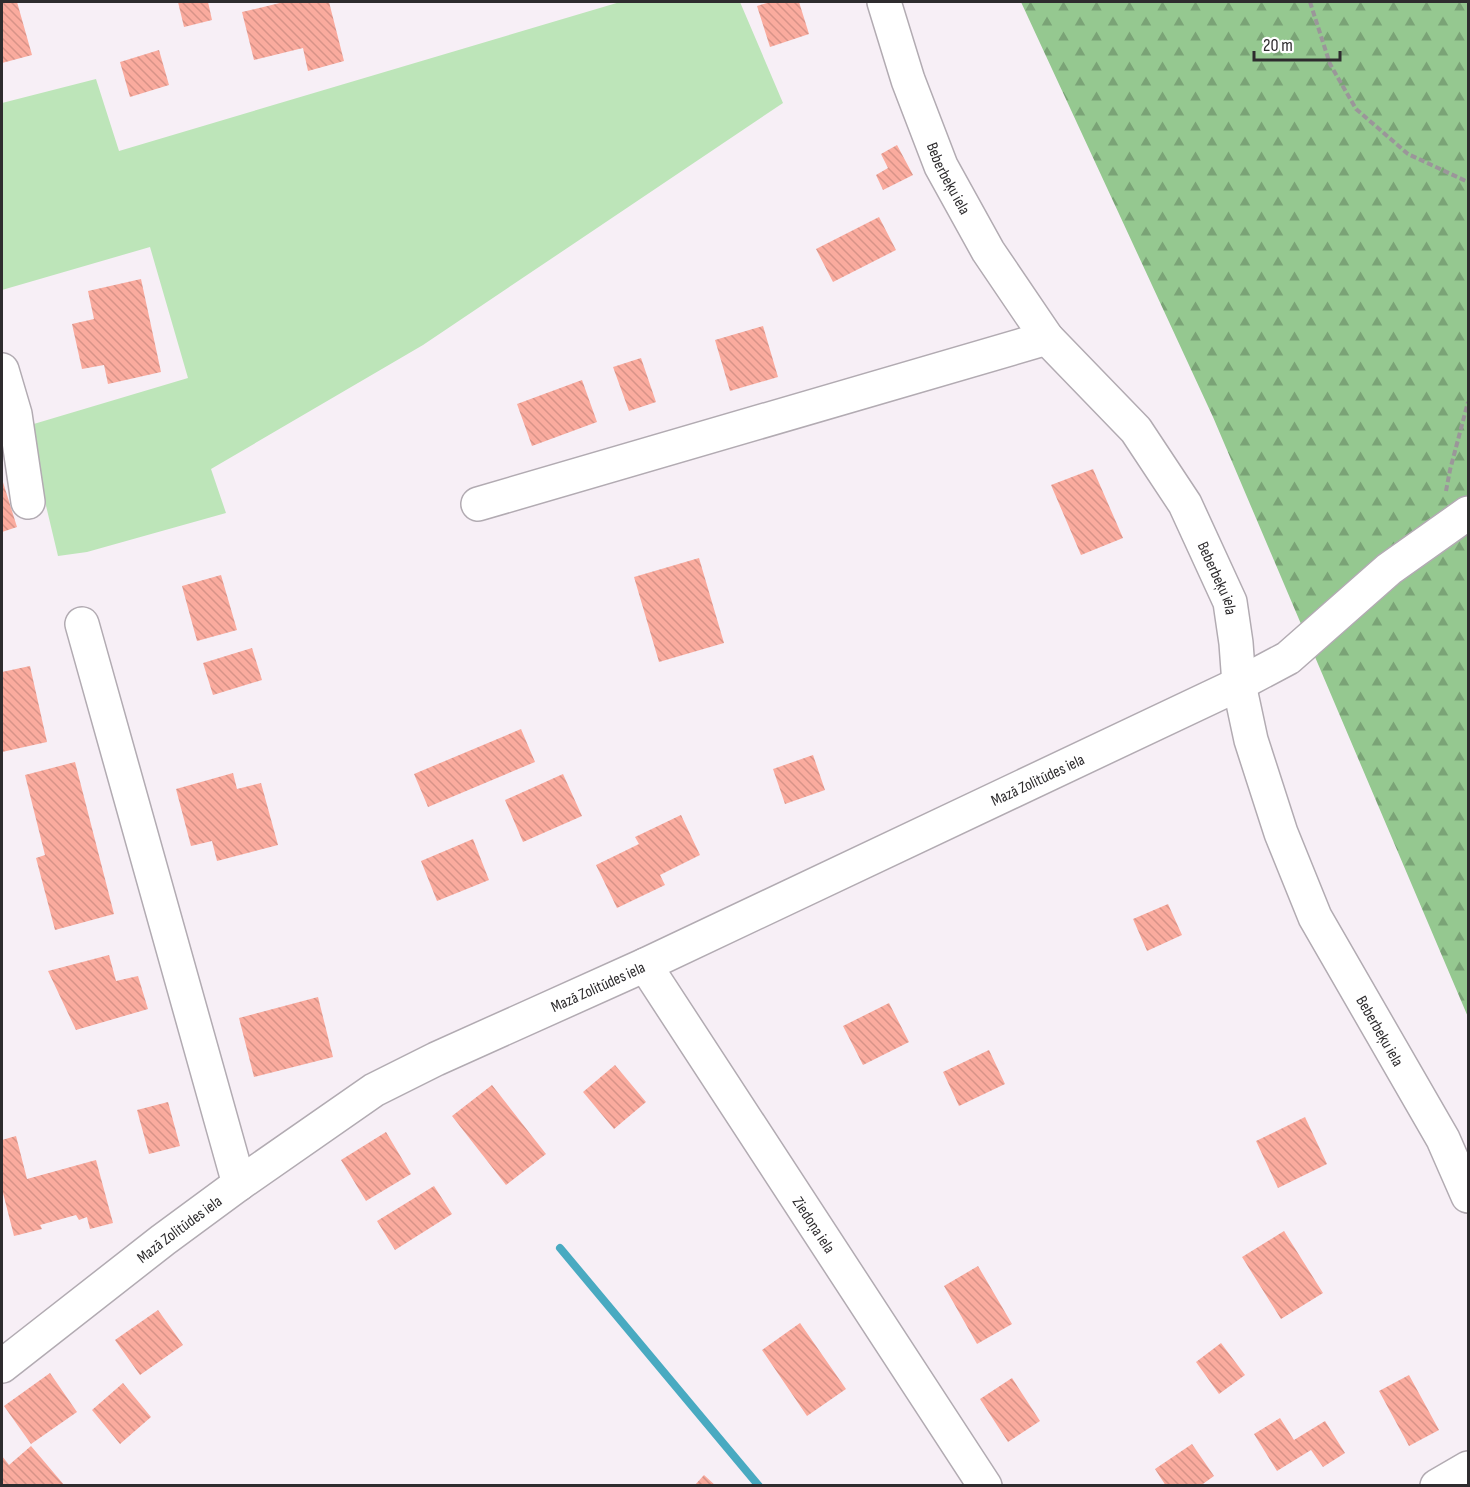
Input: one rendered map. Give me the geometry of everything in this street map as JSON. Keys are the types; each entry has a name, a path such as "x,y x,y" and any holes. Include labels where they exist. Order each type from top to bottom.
{"street":[{"name":"Beberbeķu iela","path":"884,2 908,80 941,166 988,251 1047,338 1136,430 1185,504 1230,602 1239,684 1251,740 1281,833 1315,917 1443,1139 1468,1196"},
{"path":"478,504 1047,338"},
{"path":"2,370 15,414 28,502"},
{"name":"Mazā Zolitūdes iela","path":"2,1366 163,1240 374,1090 446,1054 645,965 1239,684 1288,658 1389,569 1468,513"},
{"path":"82,624 239,1184"},
{"name":"Ziedoņa iela","path":"645,965 985,1485"},
{"path":"1437,1485 1468,1468"}],"path":[{"path":"1310,2 1330,64 1356,109 1408,154 1468,182"},
{"path":"1440,531 1450,470 1468,402"}],"green space":[{"path":"620,2 740,2 783,103 423,345 211,469 226,513 87,552 58,556 27,426 188,378 150,247 2,290 2,103 96,79 119,151"},
{"path":"1021,2 1468,2 1468,1017 1213,417"}],"building":[{"path":"2,2 17,2 32,55 2,63"},
{"path":"178,2 208,2 212,20 184,27"},
{"path":"284,2 329,2 344,61 308,71 303,48 254,60 242,12"},
{"path":"770,2 799,2 809,34 770,47 757,6"},
{"path":"159,50 169,85 130,97 120,62"},
{"path":"897,145 913,175 883,190 876,175 888,168 881,154"},
{"path":"879,217 896,250 833,282 816,249"},
{"path":"141,279 161,372 108,384 104,365 82,369 72,324 94,319 88,291"},
{"path":"763,326 778,377 730,391 715,340"},
{"path":"641,358 656,402 629,411 613,367"},
{"path":"582,380 597,422 532,446 517,404"},
{"path":"1093,469 1123,538 1081,555 1051,485"},
{"path":"2,479 17,527 2,532"},
{"path":"699,558 724,643 659,662 634,577"},
{"path":"221,575 237,630 197,641 182,586"},
{"path":"252,648 262,680 213,695 203,663"},
{"path":"30,666 47,742 2,752 2,672"},
{"path":"521,729 535,762 428,807 414,774"},
{"path":"813,755 825,790 785,804 773,769"},
{"path":"75,762 114,914 55,930 36,858 45,855 25,775"},
{"path":"233,773 237,789 261,783 278,845 217,861 212,841 191,846 176,789"},
{"path":"563,774 582,816 523,842 505,800"},
{"path":"681,815 700,855 660,875 665,885 617,908 596,865 639,844 635,837"},
{"path":"473,839 489,880 437,901 421,861"},
{"path":"1168,904 1182,935 1147,951 1133,919"},
{"path":"109,955 116,981 138,976 148,1009 76,1030 48,971"},
{"path":"318,997 333,1057 254,1077 239,1018"},
{"path":"889,1003 909,1042 863,1065 843,1026"},
{"path":"989,1050 1005,1084 959,1106 943,1072"},
{"path":"615,1065 646,1102 614,1129 583,1092"},
{"path":"492,1085 546,1154 506,1185 452,1116"},
{"path":"168,1102 180,1146 149,1154 137,1110"},
{"path":"1305,1117 1327,1164 1278,1188 1256,1141"},
{"path":"386,1132 411,1174 366,1201 341,1160"},
{"path":"16,1136 27,1179 96,1160 113,1223 90,1229 87,1217 79,1220 76,1215 40,1225 42,1229 14,1236 2,1189 2,1140"},
{"path":"434,1186 452,1214 395,1250 377,1221"},
{"path":"1284,1231 1323,1293 1281,1319 1242,1257"},
{"path":"978,1266 1012,1324 977,1344 944,1286"},
{"path":"158,1310 183,1345 140,1375 115,1340"},
{"path":"800,1323 846,1389 807,1416 762,1350"},
{"path":"1221,1343 1245,1375 1219,1394 1196,1362"},
{"path":"50,1373 77,1412 31,1444 4,1406"},
{"path":"1409,1375 1439,1430 1409,1446 1379,1391"},
{"path":"1012,1378 1040,1421 1008,1442 980,1399"},
{"path":"123,1383 151,1417 120,1444 92,1410"},
{"path":"1280,1418 1294,1440 1325,1421 1345,1453 1323,1467 1311,1450 1277,1471 1254,1434"},
{"path":"1192,1444 1214,1476 1200,1486 1166,1486 1155,1469"},
{"path":"31,1446 65,1486 2,1486 2,1456 9,1465"},
{"path":"704,1475 716,1486 694,1486"}],"waterway":[{"path":"560,1248 759,1486"}]}
